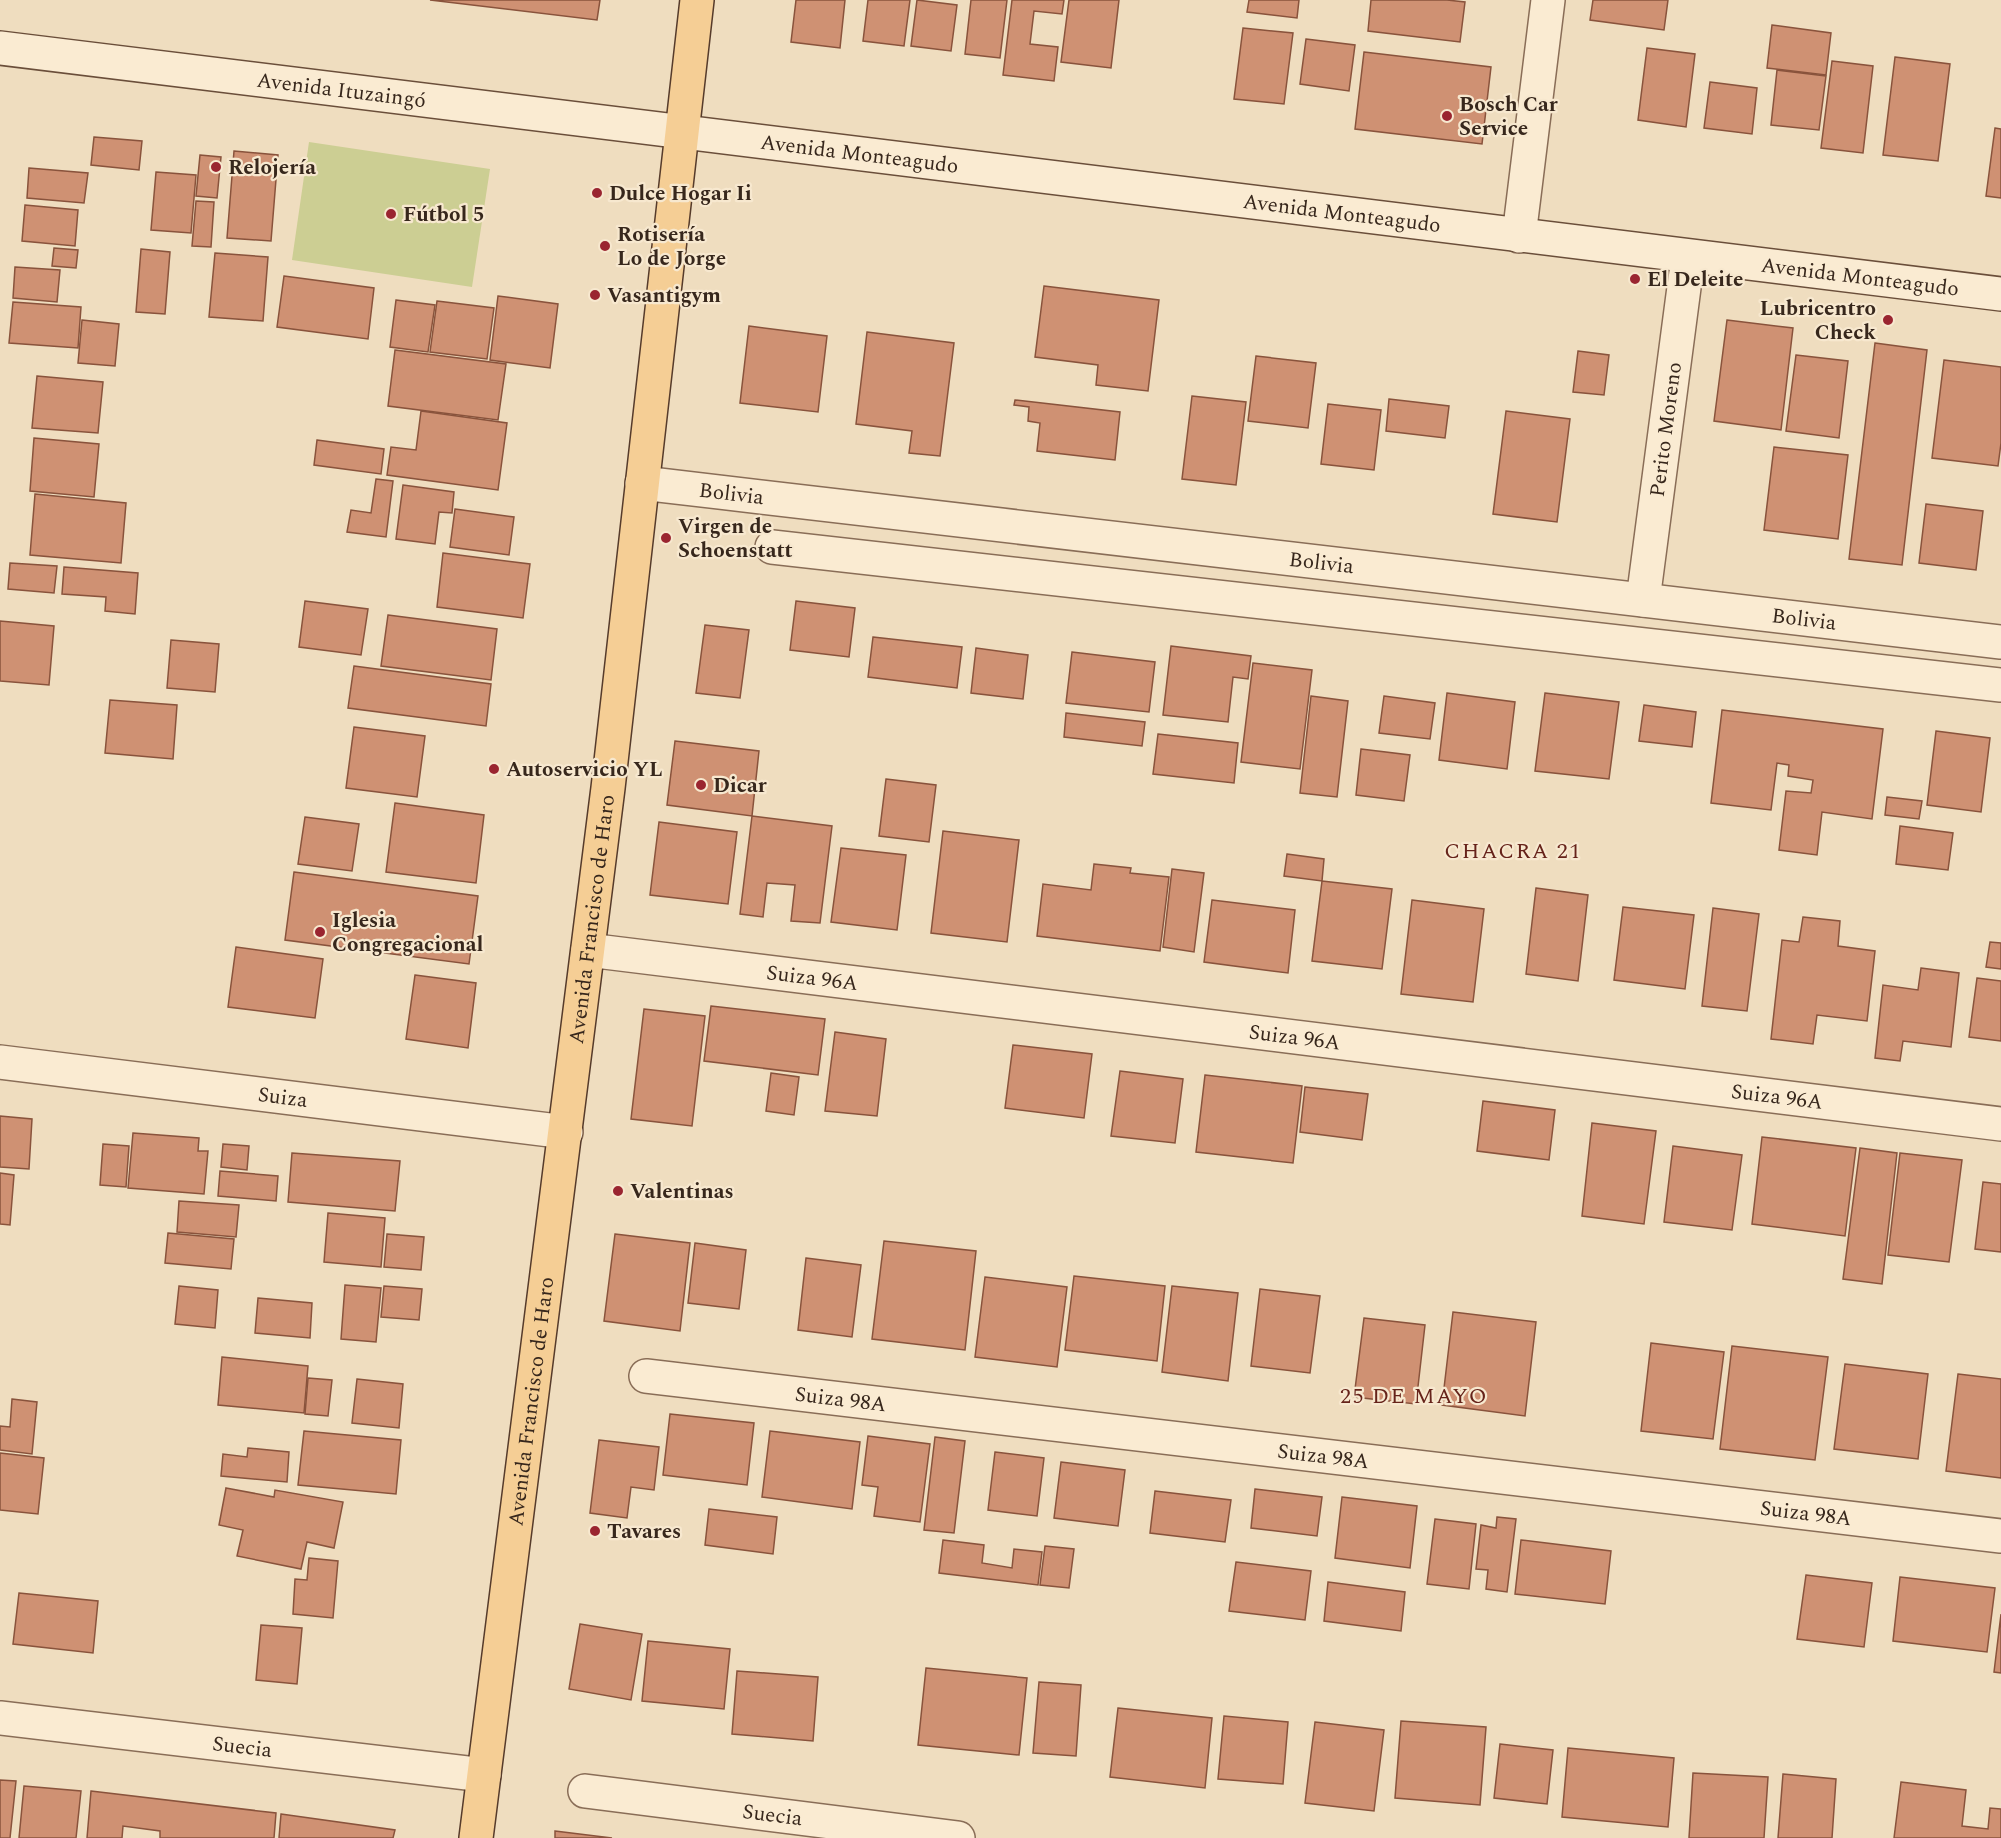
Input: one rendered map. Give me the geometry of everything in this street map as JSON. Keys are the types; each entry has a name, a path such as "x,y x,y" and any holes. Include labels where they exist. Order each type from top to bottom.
{"main road":[{"name":"Avenida Francisco de Haro","path":"476,1838 588,950 697,0"}],"street":[{"path":"1519,236 1548,0"},
{"name":"Avenida Ituzaingó","path":"0,48 681,132"},
{"name":"Avenida Monteagudo","path":"681,132 2001,294"},
{"name":"Perito Moreno","path":"1643,600 1688,257"},
{"name":"Bolivia","path":"642,483 2001,642"},
{"name":"Bolivia","path":"772,547 2001,685"},
{"name":"Suiza 96A","path":"588,950 2001,1124"},
{"name":"Suiza","path":"0,1062 566,1132"},
{"name":"Suiza 98A","path":"646,1376 2001,1536"},
{"name":"Suecia","path":"0,1718 484,1775"},
{"name":"Suecia","path":"585,1791 897,1834 958,1838"}],"green space":[{"name":"Fútbol 5","path":"309,142 490,169 472,287 292,260"}],"building":[{"path":"430,0 600,0 597,20"},
{"path":"796,0 845,0 840,48 791,42"},
{"path":"868,0 910,0 904,46 863,41"},
{"path":"917,0 957,5 951,51 911,46"},
{"path":"971,0 1007,0 1000,58 965,54"},
{"path":"1012,0 1064,0 1062,14 1034,11 1030,44 1058,47 1054,81 1003,75"},
{"path":"1069,0 1119,0 1111,68 1061,62"},
{"path":"1249,0 1299,0 1297,18 1247,12"},
{"path":"1371,0 1465,2 1460,42 1368,31"},
{"path":"1593,0 1668,0 1664,30 1590,20"},
{"path":"1772,25 1831,33 1826,75 1767,68"},
{"path":"1243,28 1293,33 1284,104 1234,99"},
{"path":"1306,39 1355,45 1349,91 1300,84"},
{"path":"1647,48 1695,54 1686,127 1638,120"},
{"path":"1364,52 1491,67 1482,144 1355,129"},
{"path":"1895,57 1950,64 1938,161 1883,155"},
{"path":"1832,61 1873,66 1863,153 1821,148"},
{"path":"1777,70 1826,76 1819,130 1771,125"},
{"path":"1710,82 1757,88 1752,134 1704,128"},
{"path":"1995,128 2001,129 2001,198 1986,196"},
{"path":"94,137 142,141 139,170 91,165"},
{"path":"234,151 278,155 271,241 227,238"},
{"path":"200,155 221,157 217,198 196,196"},
{"path":"29,168 88,173 84,203 27,198"},
{"path":"156,172 196,175 191,233 151,230"},
{"path":"196,201 214,202 211,247 192,246"},
{"path":"25,205 78,210 75,246 22,241"},
{"path":"54,248 78,250 76,268 52,266"},
{"path":"141,249 170,252 165,314 136,312"},
{"path":"215,253 268,257 263,321 209,317"},
{"path":"15,267 60,270 57,302 13,298"},
{"path":"284,276 374,288 368,339 277,327"},
{"path":"1044,286 1159,300 1148,391 1096,385 1098,365 1035,357"},
{"path":"498,296 558,304 550,368 490,360"},
{"path":"396,300 435,305 428,352 390,347"},
{"path":"437,301 494,308 487,359 430,352"},
{"path":"13,302 81,307 78,348 9,343"},
{"path":"82,320 119,324 115,366 78,363"},
{"path":"1727,320 1793,328 1781,430 1714,421"},
{"path":"749,326 827,336 818,412 740,403"},
{"path":"867,332 954,343 940,456 909,453 912,431 856,424"},
{"path":"1875,343 1927,350 1902,565 1849,559"},
{"path":"395,350 506,364 498,420 388,406"},
{"path":"1578,351 1609,355 1604,395 1573,392"},
{"path":"1796,355 1848,361 1839,438 1786,431"},
{"path":"1256,356 1316,363 1308,428 1248,421"},
{"path":"1944,360 2001,367 2001,443 1998,466 1932,458"},
{"path":"37,376 103,382 98,433 32,428"},
{"path":"1192,396 1246,402 1236,485 1182,479"},
{"path":"1389,399 1449,406 1445,438 1386,431"},
{"path":"1015,400 1120,412 1115,460 1037,451 1040,423 1028,421 1029,407 1014,405"},
{"path":"1328,404 1381,410 1374,470 1321,464"},
{"path":"421,411 507,423 498,490 387,475 391,447 416,450"},
{"path":"1506,411 1570,419 1557,522 1493,514"},
{"path":"34,438 99,444 94,497 30,491"},
{"path":"317,440 384,449 381,474 314,465"},
{"path":"1774,447 1848,455 1838,539 1764,530"},
{"path":"376,479 393,481 386,537 347,532 351,510 371,513"},
{"path":"403,485 454,492 452,513 439,512 435,544 396,539"},
{"path":"35,494 126,503 121,563 30,555"},
{"path":"1926,504 1983,511 1976,570 1919,563"},
{"path":"455,509 514,517 509,555 450,547"},
{"path":"443,553 530,564 523,618 437,607"},
{"path":"10,563 57,566 54,593 8,589"},
{"path":"64,567 138,573 135,614 105,611 106,597 62,594"},
{"path":"305,601 368,609 361,655 299,647"},
{"path":"796,601 855,608 849,657 790,650"},
{"path":"388,615 497,629 491,680 381,666"},
{"path":"0,621 54,626 49,685 0,681"},
{"path":"705,625 749,630 740,698 696,693"},
{"path":"873,637 962,647 957,688 868,677"},
{"path":"171,640 219,644 215,692 167,688"},
{"path":"1171,646 1251,656 1248,679 1233,677 1228,722 1163,715"},
{"path":"976,648 1028,655 1023,699 971,693"},
{"path":"1072,652 1155,662 1149,712 1066,703"},
{"path":"1253,663 1312,670 1300,769 1241,762"},
{"path":"354,666 491,684 486,726 348,708"},
{"path":"1447,693 1515,702 1507,769 1439,760"},
{"path":"1545,693 1619,702 1609,779 1535,771"},
{"path":"1311,696 1348,701 1337,797 1300,793"},
{"path":"1384,696 1435,703 1430,739 1379,733"},
{"path":"110,700 177,705 173,759 105,753"},
{"path":"1644,705 1696,712 1692,747 1639,741"},
{"path":"1722,710 1883,729 1872,819 1822,812 1817,855 1779,850 1786,791 1811,793 1813,780 1788,776 1789,765 1777,763 1771,810 1711,803"},
{"path":"1066,713 1145,722 1142,746 1064,737"},
{"path":"354,727 425,736 417,797 346,788"},
{"path":"1936,731 1990,738 1981,812 1927,805"},
{"path":"1158,734 1238,743 1234,783 1153,774"},
{"path":"675,741 759,751 752,816 667,805"},
{"path":"1361,749 1410,755 1404,801 1356,795"},
{"path":"886,779 936,785 929,842 879,836"},
{"path":"1887,797 1922,801 1919,819 1885,815"},
{"path":"395,803 484,815 476,883 386,872"},
{"path":"752,816 832,826 820,923 791,921 795,885 767,883 763,917 740,914"},
{"path":"305,817 359,824 352,871 298,864"},
{"path":"659,822 737,832 728,904 650,895"},
{"path":"1900,826 1953,833 1948,870 1896,864"},
{"path":"943,831 1019,840 1007,942 931,933"},
{"path":"841,848 906,855 897,930 831,922"},
{"path":"1287,854 1324,859 1322,881 1284,876"},
{"path":"1094,864 1131,868 1130,873 1169,877 1160,951 1037,936 1043,884 1091,890"},
{"path":"1172,869 1204,873 1194,952 1163,947"},
{"path":"294,872 478,896 469,964 285,940"},
{"path":"1322,881 1392,889 1382,969 1312,961"},
{"path":"1536,888 1588,895 1578,981 1526,974"},
{"path":"1212,900 1295,910 1288,973 1204,962"},
{"path":"1412,900 1484,909 1473,1002 1401,994"},
{"path":"1623,907 1694,915 1685,989 1614,980"},
{"path":"1713,908 1759,914 1747,1011 1702,1006"},
{"path":"1803,917 1840,921 1838,946 1875,951 1867,1021 1817,1015 1813,1044 1771,1039 1782,940 1799,942"},
{"path":"1990,942 2001,943 2001,969 1986,967"},
{"path":"236,947 323,959 315,1018 228,1007"},
{"path":"1921,968 1959,973 1951,1047 1903,1041 1900,1061 1875,1058 1883,985 1918,990"},
{"path":"415,975 476,983 468,1048 406,1039"},
{"path":"1977,978 2001,981 2001,1041 1969,1037"},
{"path":"711,1006 825,1019 818,1075 704,1061"},
{"path":"644,1009 705,1016 692,1126 631,1119"},
{"path":"835,1032 886,1039 877,1116 825,1111"},
{"path":"1013,1045 1092,1054 1084,1118 1005,1108"},
{"path":"1120,1071 1183,1079 1175,1143 1111,1136"},
{"path":"771,1073 799,1077 794,1115 766,1111"},
{"path":"1205,1075 1302,1086 1293,1163 1196,1152"},
{"path":"1305,1087 1368,1094 1362,1140 1300,1132"},
{"path":"1483,1101 1555,1110 1549,1160 1477,1151"},
{"path":"0,1116 32,1119 29,1169 0,1167"},
{"path":"1592,1123 1656,1131 1644,1224 1582,1216"},
{"path":"133,1133 199,1138 198,1151 208,1151 204,1194 128,1188"},
{"path":"1762,1137 1856,1148 1845,1236 1752,1224"},
{"path":"103,1144 129,1146 126,1187 100,1185"},
{"path":"223,1144 249,1146 247,1170 221,1167"},
{"path":"1673,1146 1742,1155 1732,1230 1664,1222"},
{"path":"1860,1148 1897,1153 1882,1284 1843,1279"},
{"path":"292,1153 400,1161 395,1211 288,1202"},
{"path":"1900,1153 1962,1160 1949,1262 1888,1255"},
{"path":"220,1171 278,1176 276,1201 218,1196"},
{"path":"0,1173 14,1175 10,1225 0,1224"},
{"path":"1983,1182 2001,1184 2001,1252 1975,1249"},
{"path":"179,1201 239,1205 236,1237 177,1232"},
{"path":"328,1213 385,1218 381,1267 324,1262"},
{"path":"168,1233 234,1239 231,1269 165,1263"},
{"path":"387,1234 424,1237 421,1270 384,1267"},
{"path":"615,1234 690,1243 680,1331 604,1321"},
{"path":"884,1241 976,1251 965,1350 872,1339"},
{"path":"695,1243 746,1250 739,1309 688,1303"},
{"path":"806,1258 861,1265 852,1337 798,1330"},
{"path":"1074,1276 1165,1286 1157,1361 1065,1350"},
{"path":"985,1277 1067,1287 1057,1367 975,1357"},
{"path":"345,1285 381,1288 376,1342 341,1339"},
{"path":"179,1286 218,1290 215,1328 175,1324"},
{"path":"384,1286 422,1289 419,1320 381,1317"},
{"path":"1172,1286 1238,1293 1228,1381 1162,1372"},
{"path":"1260,1289 1320,1296 1310,1373 1251,1366"},
{"path":"258,1298 312,1303 310,1338 255,1333"},
{"path":"1453,1312 1536,1322 1525,1416 1442,1405"},
{"path":"1364,1318 1425,1325 1416,1404 1354,1397"},
{"path":"1651,1343 1724,1352 1713,1439 1641,1431"},
{"path":"1732,1346 1828,1357 1815,1460 1720,1449"},
{"path":"222,1357 308,1366 304,1413 218,1405"},
{"path":"1845,1364 1928,1374 1918,1459 1834,1449"},
{"path":"1958,1374 2001,1379 2001,1478 1946,1471"},
{"path":"308,1378 332,1380 328,1416 305,1414"},
{"path":"357,1379 403,1384 399,1428 352,1423"},
{"path":"12,1399 37,1402 32,1454 0,1450 0,1426 10,1427"},
{"path":"670,1414 754,1423 747,1485 663,1475"},
{"path":"304,1431 401,1440 396,1494 298,1485"},
{"path":"770,1431 860,1442 852,1509 762,1497"},
{"path":"868,1436 930,1444 920,1522 874,1516 878,1487 862,1485"},
{"path":"935,1437 965,1441 954,1533 924,1530"},
{"path":"599,1440 659,1447 654,1490 631,1487 627,1518 590,1513"},
{"path":"248,1448 289,1452 287,1482 221,1476 223,1454 247,1457"},
{"path":"995,1452 1044,1458 1037,1516 988,1510"},
{"path":"0,1453 44,1458 38,1514 0,1510"},
{"path":"1061,1462 1125,1470 1118,1526 1054,1518"},
{"path":"226,1488 274,1497 275,1490 343,1502 334,1548 307,1542 301,1569 237,1556 243,1530 219,1525"},
{"path":"1255,1489 1322,1497 1317,1536 1251,1528"},
{"path":"1155,1491 1231,1500 1225,1542 1150,1533"},
{"path":"1342,1497 1417,1506 1410,1568 1335,1558"},
{"path":"709,1509 777,1517 773,1554 705,1545"},
{"path":"1497,1517 1516,1519 1507,1592 1486,1589 1488,1570 1476,1569 1481,1525 1496,1528"},
{"path":"1435,1519 1476,1524 1469,1589 1427,1584"},
{"path":"943,1540 984,1545 982,1563 1012,1568 1014,1549 1042,1552 1038,1585 939,1573"},
{"path":"1521,1540 1611,1551 1605,1604 1515,1594"},
{"path":"1045,1546 1074,1549 1069,1588 1040,1585"},
{"path":"309,1558 338,1561 333,1618 293,1614 295,1579 307,1580"},
{"path":"1236,1562 1311,1571 1305,1620 1229,1611"},
{"path":"1806,1575 1872,1583 1864,1647 1797,1639"},
{"path":"1900,1577 1995,1588 1987,1652 1893,1641"},
{"path":"1328,1582 1405,1592 1401,1631 1324,1621"},
{"path":"19,1593 98,1601 93,1653 13,1644"},
{"path":"2001,1614 2001,1673 1994,1672"},
{"path":"580,1624 642,1634 631,1700 569,1689"},
{"path":"261,1625 302,1628 297,1684 256,1680"},
{"path":"648,1641 730,1649 724,1709 642,1701"},
{"path":"926,1668 1027,1678 1019,1755 918,1745"},
{"path":"737,1671 818,1677 813,1741 732,1734"},
{"path":"1039,1682 1081,1685 1076,1756 1033,1753"},
{"path":"1118,1708 1212,1718 1205,1788 1110,1777"},
{"path":"1224,1716 1288,1722 1283,1784 1218,1779"},
{"path":"1401,1721 1486,1727 1480,1805 1395,1798"},
{"path":"1315,1722 1384,1730 1374,1811 1305,1803"},
{"path":"1500,1744 1553,1750 1547,1804 1494,1798"},
{"path":"1568,1748 1674,1758 1668,1827 1562,1817"},
{"path":"1693,1773 1768,1777 1764,1838 1689,1838"},
{"path":"1783,1774 1836,1779 1832,1838 1778,1838"},
{"path":"0,1780 16,1781 10,1838 0,1838"},
{"path":"1901,1782 1966,1790 1962,1826 1988,1829 1990,1808 2001,1809 2001,1838 1894,1838"},
{"path":"24,1786 81,1791 76,1838 19,1838"},
{"path":"91,1791 276,1813 274,1838 160,1838 160,1831 123,1826 122,1838 87,1838"},
{"path":"281,1814 395,1830 393,1838 279,1838"},
{"path":"555,1831 612,1838 555,1838"}],"place":[{"name":"Bosch Car Service","path":"1447,116"},
{"name":"Relojería","path":"216,167"},
{"name":"Dulce Hogar Ii","path":"597,193"},
{"name":"Fútbol 5","path":"391,214"},
{"name":"Rotisería Lo de Jorge","path":"605,246"},
{"name":"El Deleite","path":"1635,279"},
{"name":"Vasantigym","path":"595,295"},
{"name":"Lubricentro Check","path":"1888,320"},
{"name":"Virgen de Schoenstatt","path":"666,538"},
{"name":"Autoservicio YL","path":"494,769"},
{"name":"Dicar","path":"701,785"},
{"name":"Iglesia Congregacional","path":"320,932"},
{"name":"Valentinas","path":"618,1191"},
{"name":"Tavares","path":"595,1531"}],"district":[{"name":"CHACRA 21","path":"1513,850"},
{"name":"25 DE MAYO","path":"1414,1395"}]}
